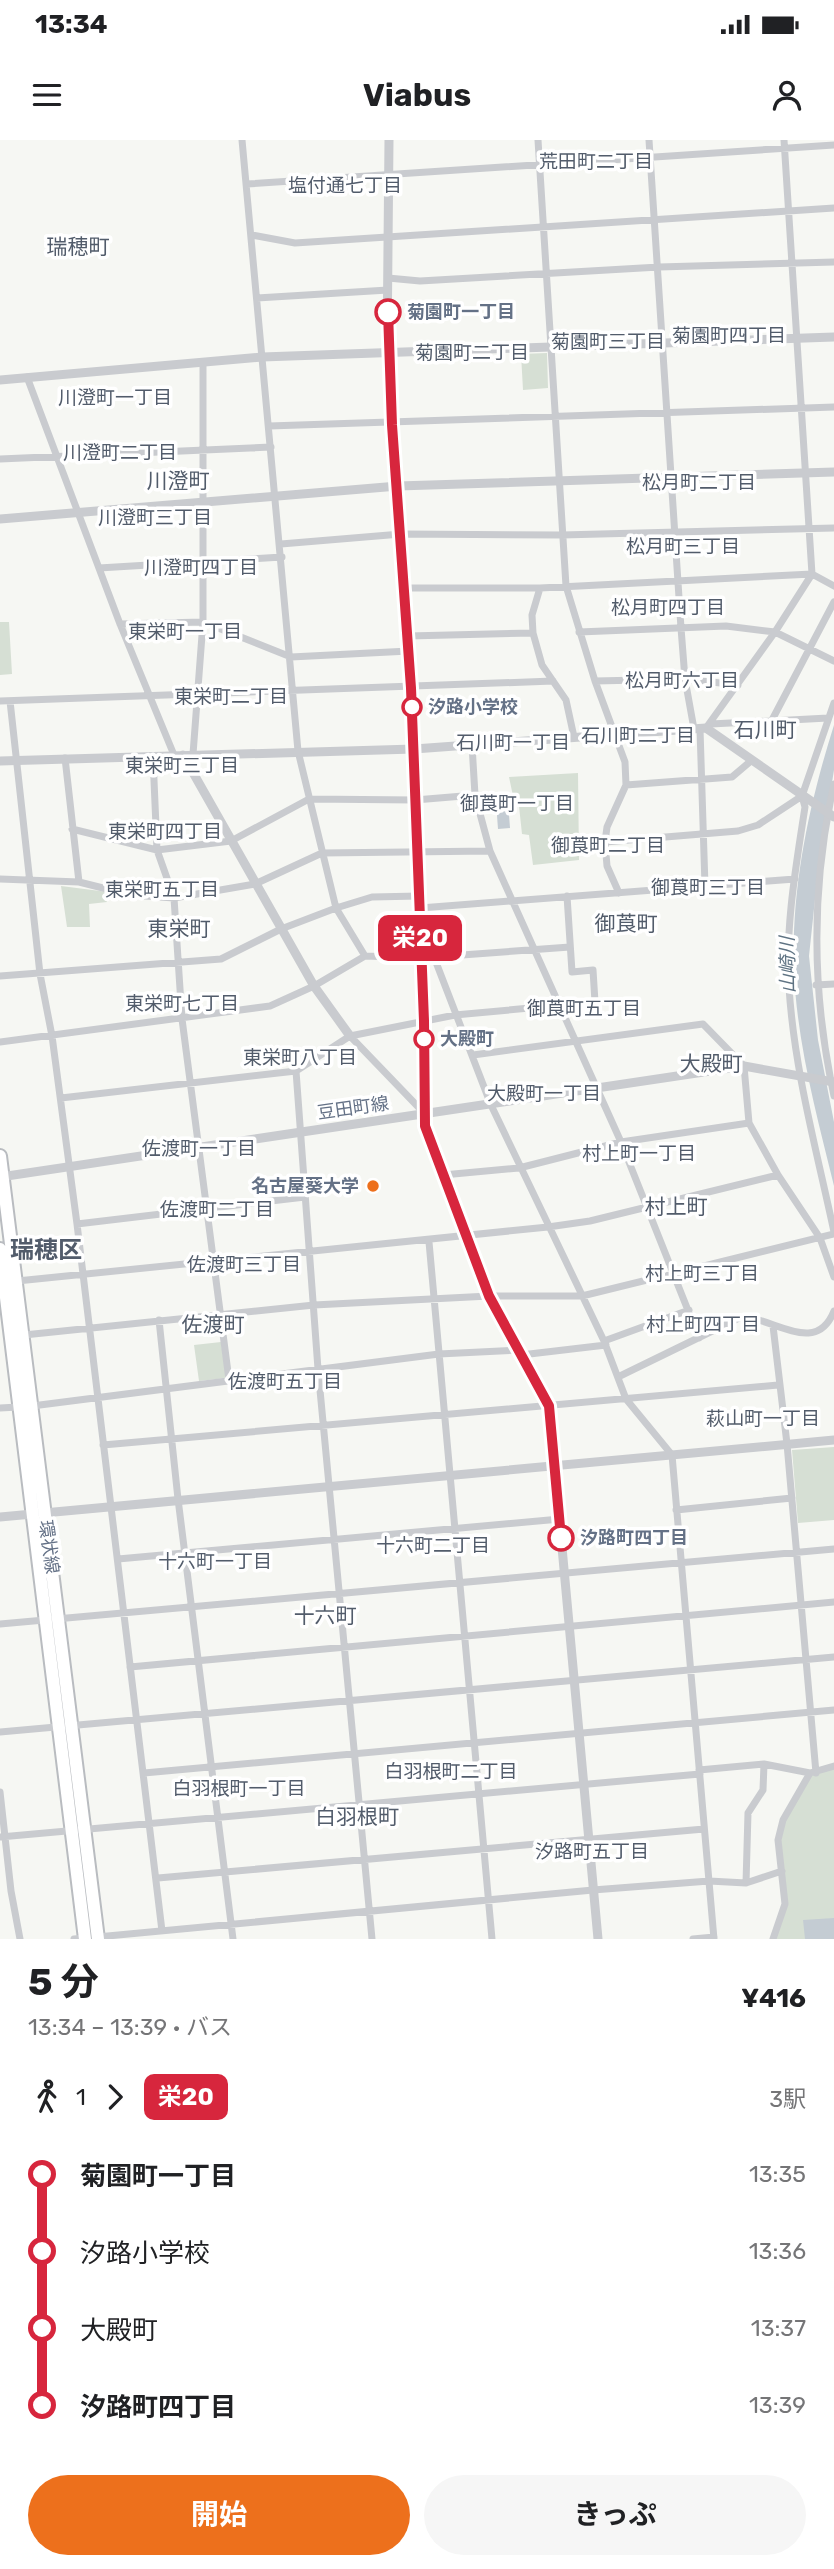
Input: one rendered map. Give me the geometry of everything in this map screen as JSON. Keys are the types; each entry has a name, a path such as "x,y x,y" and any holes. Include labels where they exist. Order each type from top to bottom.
{"main road":[{"name":"環状線","path":"0,1156 32,1406 38,1513"},
{"name":"環状線","path":"0,1249 18,1407 38,1513 66,1728 88,1938"}],"street":[{"path":"242,140 298,751 336,908 365,956"},
{"path":"389,140 387,354 411,688 424,1021 425,1126 489,1296 549,1406 598,1939"},
{"path":"538,140 566,586 595,681 625,762 626,785 607,827 605,842 607,866 619,893"},
{"path":"649,140 685,679 703,727 705,887"},
{"path":"247,184 650,158 785,144 834,145"},
{"path":"703,727 738,685 812,574 785,144"},
{"path":"252,235 295,243 834,208"},
{"path":"388,278 420,281 659,267 834,262"},
{"path":"257,298 388,290"},
{"path":"0,380 262,357 834,337"},
{"path":"183,755 197,694 203,622 203,362"},
{"path":"27,377 148,695 314,986 350,1036 425,1114"},
{"path":"269,426 392,425 834,407"},
{"path":"0,459 271,447"},
{"path":"0,519 398,486 834,472"},
{"path":"281,544 401,534 562,535 834,528"},
{"path":"99,568 282,557"},
{"path":"405,588 540,588 812,574 834,586"},
{"path":"540,588 531,615 533,633 542,665 566,700 574,737"},
{"path":"772,720 834,602"},
{"path":"120,624 203,622 291,657 409,651"},
{"path":"579,632 726,626 775,632 834,661"},
{"path":"408,636 533,633"},
{"path":"595,681 685,679 738,685"},
{"path":"0,701 553,681"},
{"path":"10,701 40,974 61,1098 136,1721 158,1878 162,1931"},
{"path":"24,1335 314,1305 489,1296 582,1296 834,1233 803,1077 789,987 795,879 805,807 834,704"},
{"path":"0,761 414,749 772,720 828,718"},
{"path":"703,727 830,814"},
{"path":"472,745 475,795 490,851 557,1005 621,1142 699,1338"},
{"path":"153,757 158,850 174,898 181,965 182,1019 229,1380"},
{"path":"65,758 79,882"},
{"path":"626,785 732,777 752,760"},
{"path":"834,785 817,933 816,985 834,1096"},
{"path":"72,829 158,850 231,841 309,799 415,800 475,795"},
{"path":"605,842 705,835 758,825 807,799"},
{"path":"0,879 79,882 131,895 174,898 254,884 322,852 490,851"},
{"path":"420,908 795,879"},
{"path":"61,1098 296,1071 350,1036 455,1015 595,1002 593,970 572,972 567,896"},
{"path":"0,976 181,965 220,959 281,929 336,908 372,897 419,897"},
{"path":"0,1042 270,1006 314,986 365,956 421,958 570,947"},
{"path":"434,957 491,1105 605,1343 620,1376 625,1399 672,1455 714,1938 693,1939"},
{"path":"816,985 834,984"},
{"path":"473,1055 703,1024 744,1066 749,1123 778,1175 820,1238 834,1277"},
{"name":"豆田町線","path":"1,1177 744,1066 831,1082"},
{"path":"296,1071 318,1369 372,1939"},
{"path":"443,1175 519,1168 621,1142 749,1123"},
{"path":"17,1281 429,1242 548,1227 778,1175"},
{"path":"77,1224 305,1197"},
{"path":"429,1242 492,1939"},
{"path":"32,1406 439,1354 519,1352 605,1343 689,1310"},
{"path":"620,1376 748,1317 787,1331 813,1332 826,1324 834,1311"},
{"path":"159,1320 178,1499 233,1939"},
{"path":"773,1326 792,1498 813,1773 783,1820 778,1851 785,1905 773,1939"},
{"path":"103,1446 778,1385"},
{"path":"0,1408 18,1407"},
{"path":"0,1517 834,1440"},
{"path":"676,1510 792,1498"},
{"path":"118,1559 560,1519"},
{"path":"0,1624 341,1596 834,1549"},
{"path":"130,1667 834,1602"},
{"path":"0,1732 834,1657"},
{"path":"144,1773 834,1710"},
{"path":"746,1883 748,1813 763,1790 764,1764"},
{"path":"3,1836 584,1785 764,1764 813,1773 834,1766"},
{"path":"0,1792 3,1836 20,1939"},
{"path":"158,1878 704,1829"},
{"path":"88,1938 593,1890 709,1881 746,1883 782,1871"},
{"path":"0,1892 11,1891"},
{"path":"173,1930 174,1939"}],"shaded area":[{"path":"547,353 548,388 523,390 521,354"},
{"path":"0,622 9,622 12,674 0,675"},
{"name":"山崎川","path":"834,725 834,770 818,871 809,956 818,1040 834,1122 834,1186 803,1053 796,998 794,940 795,909 804,846"},
{"path":"578,773 579,860 533,865 529,835 522,834 518,797 513,796 509,777"},
{"path":"508,801 510,828 498,829 496,802"},
{"path":"61,886 108,892 107,902 89,904 90,927 67,927"},
{"path":"221,1342 226,1378 199,1381 194,1345"},
{"path":"834,1447 834,1520 798,1523 792,1450"},
{"path":"834,1766 834,1939 773,1939 783,1914 778,1851 783,1820 810,1773"},
{"path":"834,1918 834,1939 805,1939 803,1920"}],"bus line":[{"name":"栄20","path":"388,312 387,354 411,688 424,1021 425,1126 489,1296 549,1406 561,1538"}],"place":[{"name":"菊園町一丁目","path":"388,312"},
{"name":"汐路小学校","path":"412,707"},
{"name":"大殿町","path":"424,1039"},
{"name":"名古屋葵大学","path":"373,1186"},
{"name":"汐路町四丁目","path":"561,1538"}],"district":[{"name":"荒田町二丁目","path":"596,161"},
{"name":"塩付通七丁目","path":"345,185"},
{"name":"瑞穂町","path":"78,247"},
{"name":"菊園町四丁目","path":"729,335"},
{"name":"菊園町三丁目","path":"608,341"},
{"name":"菊園町二丁目","path":"472,352"},
{"name":"川澄町一丁目","path":"115,397"},
{"name":"川澄町二丁目","path":"120,452"},
{"name":"川澄町","path":"178,481"},
{"name":"松月町二丁目","path":"699,482"},
{"name":"川澄町三丁目","path":"155,517"},
{"name":"松月町三丁目","path":"683,546"},
{"name":"川澄町四丁目","path":"201,567"},
{"name":"松月町四丁目","path":"668,607"},
{"name":"東栄町一丁目","path":"185,631"},
{"name":"松月町六丁目","path":"682,680"},
{"name":"東栄町二丁目","path":"231,696"},
{"name":"石川町","path":"765,730"},
{"name":"石川町二丁目","path":"638,735"},
{"name":"石川町一丁目","path":"513,742"},
{"name":"東栄町三丁目","path":"182,765"},
{"name":"御莨町一丁目","path":"517,803"},
{"name":"東栄町四丁目","path":"165,831"},
{"name":"御莨町二丁目","path":"608,845"},
{"name":"御莨町三丁目","path":"708,887"},
{"name":"東栄町五丁目","path":"162,889"},
{"name":"御莨町","path":"626,924"},
{"name":"東栄町","path":"179,929"},
{"name":"東栄町七丁目","path":"182,1003"},
{"name":"御莨町五丁目","path":"584,1008"},
{"name":"東栄町八丁目","path":"300,1057"},
{"name":"大殿町","path":"711,1064"},
{"name":"大殿町一丁目","path":"544,1093"},
{"name":"佐渡町一丁目","path":"199,1148"},
{"name":"村上町一丁目","path":"639,1153"},
{"name":"村上町","path":"676,1207"},
{"name":"佐渡町二丁目","path":"217,1209"},
{"name":"瑞穂区","path":"46,1250"},
{"name":"佐渡町三丁目","path":"244,1264"},
{"name":"村上町三丁目","path":"702,1273"},
{"name":"村上町四丁目","path":"703,1324"},
{"name":"佐渡町","path":"213,1325"},
{"name":"佐渡町五丁目","path":"285,1381"},
{"name":"萩山町一丁目","path":"763,1418"},
{"name":"十六町二丁目","path":"433,1545"},
{"name":"十六町一丁目","path":"215,1561"},
{"name":"十六町","path":"325,1616"},
{"name":"白羽根町二丁目","path":"451,1771"},
{"name":"白羽根町一丁目","path":"239,1788"},
{"name":"白羽根町","path":"357,1817"},
{"name":"汐路町五丁目","path":"592,1851"}]}
